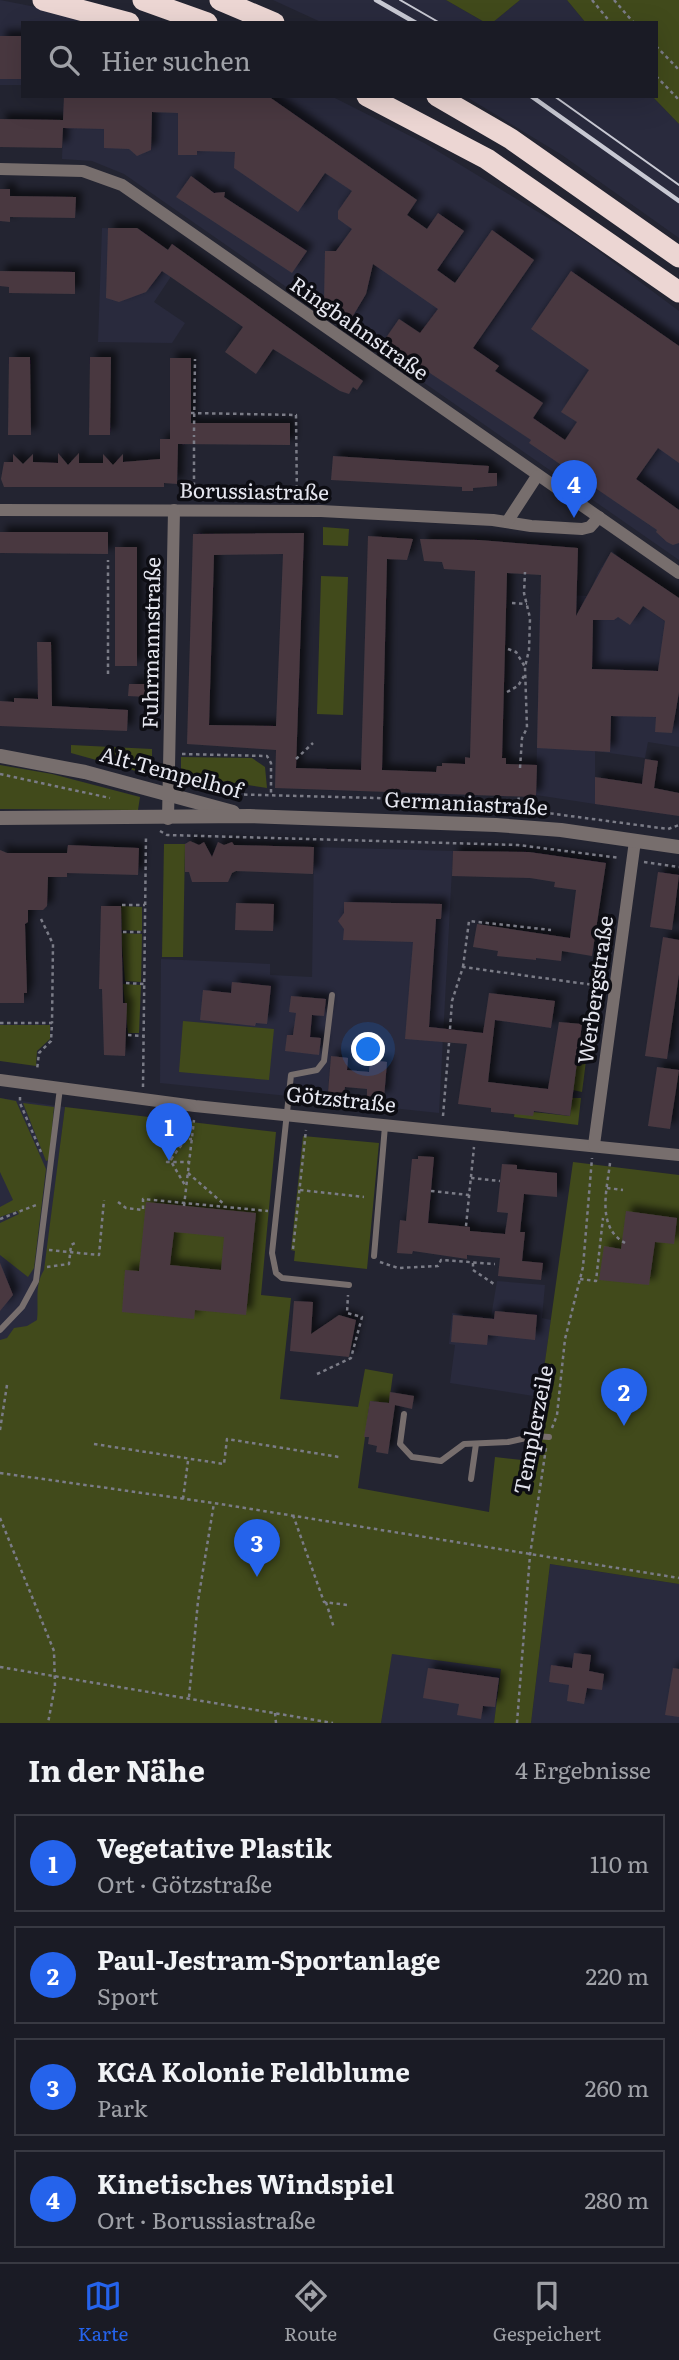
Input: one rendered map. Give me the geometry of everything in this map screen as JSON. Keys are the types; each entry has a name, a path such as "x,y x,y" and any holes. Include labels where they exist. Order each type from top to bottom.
{"highway":[{"path":"43,0 122,21"},
{"path":"143,0 201,21"},
{"path":"220,0 269,21"},
{"path":"372,98 487,159 679,292"},
{"path":"441,98 511,138 679,257"}],"street":[{"name":"Ringbahnstraße","path":"0,169 71,170 89,173 122,185 679,573"},
{"path":"507,523 537,476"},
{"name":"Borussiastraße","path":"0,510 298,511 587,529 599,517"},
{"name":"Fuhrmannstraße","path":"168,819 174,510"},
{"name":"Alt-Tempelhof","path":"0,756 85,772 250,817"},
{"name":"Alt-Tempelhof","path":"0,818 250,817"},
{"name":"Germaniastraße","path":"250,817 522,826 679,847"},
{"name":"Werbergstraße","path":"594,1145 635,841"},
{"name":"Götzstraße","path":"0,1080 195,1106 679,1155"}],"lane":[{"path":"332,995 324,1061 317,1070 290,1075 272,1253 276,1273 282,1279 349,1285"},
{"path":"0,1329 22,1307 36,1281 60,1088"},
{"path":"374,1256 386,1124"},
{"path":"404,1414 400,1444 412,1457 441,1461 464,1444 508,1442 534,1436 549,1437"},
{"path":"471,1479 476,1444"}],"path":[{"path":"592,0 609,21"},
{"path":"614,0 632,21"},
{"path":"658,48 679,70"},
{"path":"658,78 679,100"},
{"path":"193,510 195,359"},
{"path":"193,413 296,415 298,511"},
{"path":"108,560 108,674"},
{"path":"520,768 522,738 527,728 525,667 529,650 525,572"},
{"path":"512,603 527,604"},
{"path":"508,649 516,652 525,667"},
{"path":"507,692 518,686 525,676"},
{"path":"296,759 313,743"},
{"path":"178,754 276,758"},
{"path":"269,758 271,796"},
{"path":"0,774 110,798"},
{"path":"108,809 112,789"},
{"path":"214,792 271,796 489,801 502,807 668,829 679,825"},
{"path":"518,808 519,794"},
{"path":"156,829 167,835 519,845 624,859"},
{"path":"143,1085 146,835"},
{"path":"644,862 679,867"},
{"path":"122,905 145,905"},
{"path":"37,1070 39,1053 51,1041 52,1023 53,944 41,919"},
{"path":"450,1029 452,1001 463,967 469,920 551,930"},
{"path":"123,933 145,933"},
{"path":"463,967 601,986"},
{"path":"126,983 144,984"},
{"path":"0,1023 52,1023"},
{"path":"128,1035 143,1036"},
{"path":"443,1116 449,1042"},
{"path":"22,1083 20,1103 46,1164 52,1169"},
{"path":"185,1204 195,1106"},
{"path":"293,1249 308,1116"},
{"path":"466,1226 476,1133"},
{"path":"172,1161 186,1139 192,1139"},
{"name":"Templerzeile","path":"517,1723 530,1555 549,1437 557,1415 565,1339 580,1279 594,1145"},
{"path":"172,1161 189,1161"},
{"path":"172,1161 187,1188"},
{"path":"580,1279 596,1281 610,1163"},
{"path":"188,1173 226,1206"},
{"path":"471,1178 500,1181"},
{"path":"607,1188 623,1190"},
{"path":"300,1190 363,1197"},
{"path":"431,1191 469,1195"},
{"path":"118,1202 126,1208 142,1210 144,1199 275,1212"},
{"path":"0,1220 48,1200"},
{"path":"54,1250 99,1255 104,1200"},
{"path":"604,1215 619,1240 625,1243"},
{"path":"39,1267 61,1268 69,1264 71,1245 75,1243"},
{"path":"374,1256 379,1261 398,1268 439,1266 441,1260 495,1264"},
{"path":"474,1263 473,1270 494,1284"},
{"path":"317,1374 351,1358 362,1317 347,1313 349,1285"},
{"path":"0,1430 7,1385"},
{"path":"94,1444 224,1465 228,1439 340,1457"},
{"path":"183,1499 189,1460"},
{"path":"0,1474 293,1515 679,1578"},
{"path":"189,1698 198,1601 214,1503"},
{"path":"293,1515 334,1628"},
{"path":"0,1518 54,1651 55,1677 48,1723"},
{"path":"326,1602 347,1605"},
{"path":"0,1667 333,1723"},
{"path":"275,1713 276,1723"}],"shaded area":[{"path":"0,0 98,21 21,21 21,85 0,85"},
{"path":"273,0 446,0 483,21 319,21"},
{"path":"520,0 567,0 584,21 494,21"},
{"path":"64,98 335,98 426,144 581,238 679,311 679,560 124,174 92,161 62,159"},
{"path":"468,98 654,98 679,124 679,238 562,155"},
{"path":"102,228 139,229 168,249 172,244 186,254 154,302 185,323 172,343 98,342"},
{"path":"612,551 624,560 609,582 666,622 679,604 679,747 648,742 645,758 595,751 595,804 536,795 540,594 589,596 598,572"},
{"path":"314,847 453,851 439,1113 382,1107 387,1062 371,1060 369,1072 347,1070 331,1056 327,1100 160,1083 161,959 270,964 270,975 312,977"},
{"path":"0,1098 65,1107 31,1381 0,1376"},
{"path":"497,1281 545,1285 542,1318 551,1320 540,1397 450,1383 455,1345 449,1344 452,1313 491,1317"},
{"path":"550,1564 679,1584 679,1723 531,1723"},
{"path":"392,1653 502,1669 494,1723 381,1723"}],"green space":[{"path":"446,0 520,0 494,21 483,21"},
{"path":"567,0 679,0 679,124 654,98 658,98 658,21 584,21"},
{"path":"323,527 349,529 348,546 323,545"},
{"path":"321,576 348,577 343,715 317,714"},
{"path":"71,745 152,749 152,769 143,773 71,753"},
{"path":"181,757 252,758 265,767 267,788 181,775"},
{"path":"0,765 52,774 140,797 138,810 0,809"},
{"path":"164,844 185,844 183,957 162,957"},
{"path":"121,906 142,907 142,931 122,930"},
{"path":"121,933 142,934 141,982 125,981"},
{"path":"123,984 141,985 139,1033 128,1033"},
{"path":"183,1021 274,1029 269,1080 179,1072"},
{"path":"0,1025 50,1025 50,1039 37,1051 36,1066 0,1061"},
{"path":"578,1052 587,1053 582,1092 573,1090"},
{"path":"0,1098 16,1101 46,1169 34,1268 28,1277 0,1255 0,1223 19,1214 17,1211 0,1217 0,1207 13,1200 0,1172"},
{"path":"572,1098 581,1098 578,1125 514,1117 515,1110 570,1116"},
{"path":"23,1103 54,1107 49,1160 46,1161"},
{"path":"65,1107 276,1132 261,1295 291,1298 280,1399 358,1407 365,1369 393,1374 389,1403 370,1401 358,1488 489,1512 495,1457 531,1461 573,1162 679,1175 679,1584 550,1564 531,1723 494,1723 501,1669 392,1654 381,1723 0,1723 0,1340 7,1338 14,1328 27,1326 37,1320 38,1288 44,1270"},
{"path":"303,1136 379,1143 367,1269 294,1261 295,1251 291,1250"}],"building":[{"path":"0,36 21,36 21,79 0,79"},
{"path":"64,98 271,98 417,200 407,215 427,229 438,213 464,231 437,270 455,283 492,230 534,260 473,348 499,366 495,371 543,403 533,418 565,440 577,422 561,412 589,370 531,329 571,271 679,346 679,463 658,448 636,479 679,510 679,543 673,545 667,542 657,530 529,443 531,440 383,342 399,319 420,333 438,309 373,264 366,294 351,319 324,301 325,251 336,251 352,229 338,219 338,211 352,191 325,173 298,212 234,168 235,152 197,151 197,155 178,155 178,113 152,112 151,150 137,156 129,149 104,148 104,129 63,128 62,148 0,147 0,119 63,120"},
{"path":"191,176 214,193 225,192 224,197 307,251 292,273 176,197"},
{"path":"0,189 10,189 10,196 76,197 75,218 10,217 10,222 0,221"},
{"path":"108,228 137,228 168,250 172,244 363,381 357,390 353,387 349,394 340,391 273,349 256,374 225,352 243,327 162,271 146,292 119,302 106,298"},
{"path":"0,271 75,272 75,294 9,293 9,287 0,286"},
{"path":"9,357 30,357 31,435 8,435"},
{"path":"90,357 111,357 110,435 89,435"},
{"path":"170,358 191,358 191,423 290,423 290,445 178,444 177,484 164,483 164,487 4,487 1,479 4,462 13,462 13,454 23,464 33,454 33,462 58,463 58,453 68,465 79,453 79,463 103,463 103,454 113,465 123,454 123,462 160,459 160,439 170,439"},
{"path":"333,456 489,466 488,473 497,473 497,486 462,491 462,487 331,480"},
{"path":"0,532 108,532 108,554 0,553"},
{"path":"304,533 296,768 361,770 368,536 413,539 407,560 387,559 382,770 436,772 437,766 442,766 442,763 465,764 465,757 470,758 475,571 444,569 442,562 424,561 420,539 479,540 578,548 576,616 611,552 679,598 679,692 672,733 655,732 656,717 611,716 610,752 537,748 541,575 507,573 502,758 506,758 506,764 537,765 536,795 532,797 275,788 276,750 187,744 193,534","holes":["283,554 276,726 209,725 214,555","643,606 665,621 658,671 592,669 593,620 614,620 618,617 630,625"]},
{"path":"115,547 137,547 137,666 115,666"},
{"path":"37,642 51,642 52,706 128,710 127,731 0,726 0,701 14,702 14,698 38,699"},
{"path":"129,684 148,684 147,697 128,696"},
{"path":"645,759 658,761 654,788 679,793 679,816 595,804 595,777 642,784"},
{"path":"190,841 199,845 204,842 212,857 218,842 224,845 232,842 234,845 314,847 313,874 236,871 228,882 192,882 189,872 185,872 185,844"},
{"path":"68,845 139,848 138,875 67,873 67,877 48,877 47,906 43,910 28,910 28,922 25,924 27,993 24,993 24,1003 0,1003 0,850 7,853 67,853"},
{"path":"453,851 529,852 606,863 592,956 562,951 561,961 536,960 497,956 498,951 473,947 477,924 570,938 576,890 554,887 555,882 530,878 452,876"},
{"path":"658,872 679,875 672,930 650,927"},
{"path":"344,902 442,904 441,919 436,919 429,1027 483,1033 489,993 555,1001 551,1028 495,1020 488,1082 548,1089 559,1022 582,1024 570,1116 534,1111 533,1116 491,1112 491,1108 458,1104 467,1044 405,1039 413,942 343,940 344,929 338,921 344,913"},
{"path":"236,903 274,904 273,931 235,930"},
{"path":"101,906 121,906 123,1003 127,1003 125,1056 104,1055 102,989 99,989"},
{"path":"663,937 679,940 679,974 667,1059 645,1056"},
{"path":"232,982 271,986 267,1024 256,1023 255,1026 200,1020 203,990 231,993"},
{"path":"291,996 326,999 324,1016 312,1015 310,1037 321,1038 319,1055 285,1051 287,1035 293,1035 296,1013 289,1012"},
{"path":"331,1056 348,1058 347,1070 369,1072 370,1060 387,1062 384,1098 367,1096 367,1089 345,1087 344,1094 328,1092"},
{"path":"657,1067 679,1070 670,1129 648,1126"},
{"path":"418,1156 434,1157 428,1223 470,1227 470,1231 505,1234 508,1213 497,1212 502,1164 517,1165 517,1169 557,1173 557,1197 524,1194 520,1232 525,1232 522,1261 543,1263 541,1280 498,1276 500,1258 467,1255 467,1259 413,1251 412,1254 397,1253 400,1220 406,1221 412,1159 418,1159"},
{"path":"146,1202 256,1213 246,1315 195,1310 194,1319 122,1312 125,1270 139,1271","holes":["174,1232 224,1237 221,1270 170,1265"]},
{"path":"626,1211 677,1218 674,1244 655,1242 649,1285 599,1280 604,1246 621,1249"},
{"path":"0,1263 13,1295 0,1311"},
{"path":"294,1301 313,1302 311,1334 339,1315 356,1320 349,1357 290,1351"},
{"path":"495,1311 537,1315 535,1340 488,1335 487,1345 451,1342 453,1315 494,1319"},
{"path":"390,1392 414,1396 412,1409 395,1405 388,1454 376,1452 377,1446 368,1444 369,1437 364,1437 370,1401 389,1403"},
{"path":"574,1653 591,1655 589,1671 604,1674 602,1690 587,1688 584,1704 567,1701 569,1685 549,1682 551,1665 572,1668"},
{"path":"428,1668 499,1678 495,1707 483,1706 481,1719 457,1715 459,1704 423,1698"},
{"path":"673,1668 679,1669 679,1717 665,1715"}],"tram line":[{"path":"400,0 437,21"},
{"path":"557,98 679,185"}],"railway":[{"path":"376,0 413,21"},
{"path":"534,98 679,201"}],"place":[{"name":"Kinetisches Windspiel","path":"574,518"},
{"name":"Vegetative Plastik","path":"169,1161"},
{"name":"Paul-Jestram-Sportanlage","path":"624,1426"},
{"name":"KGA Kolonie Feldblume","path":"257,1577"}]}
